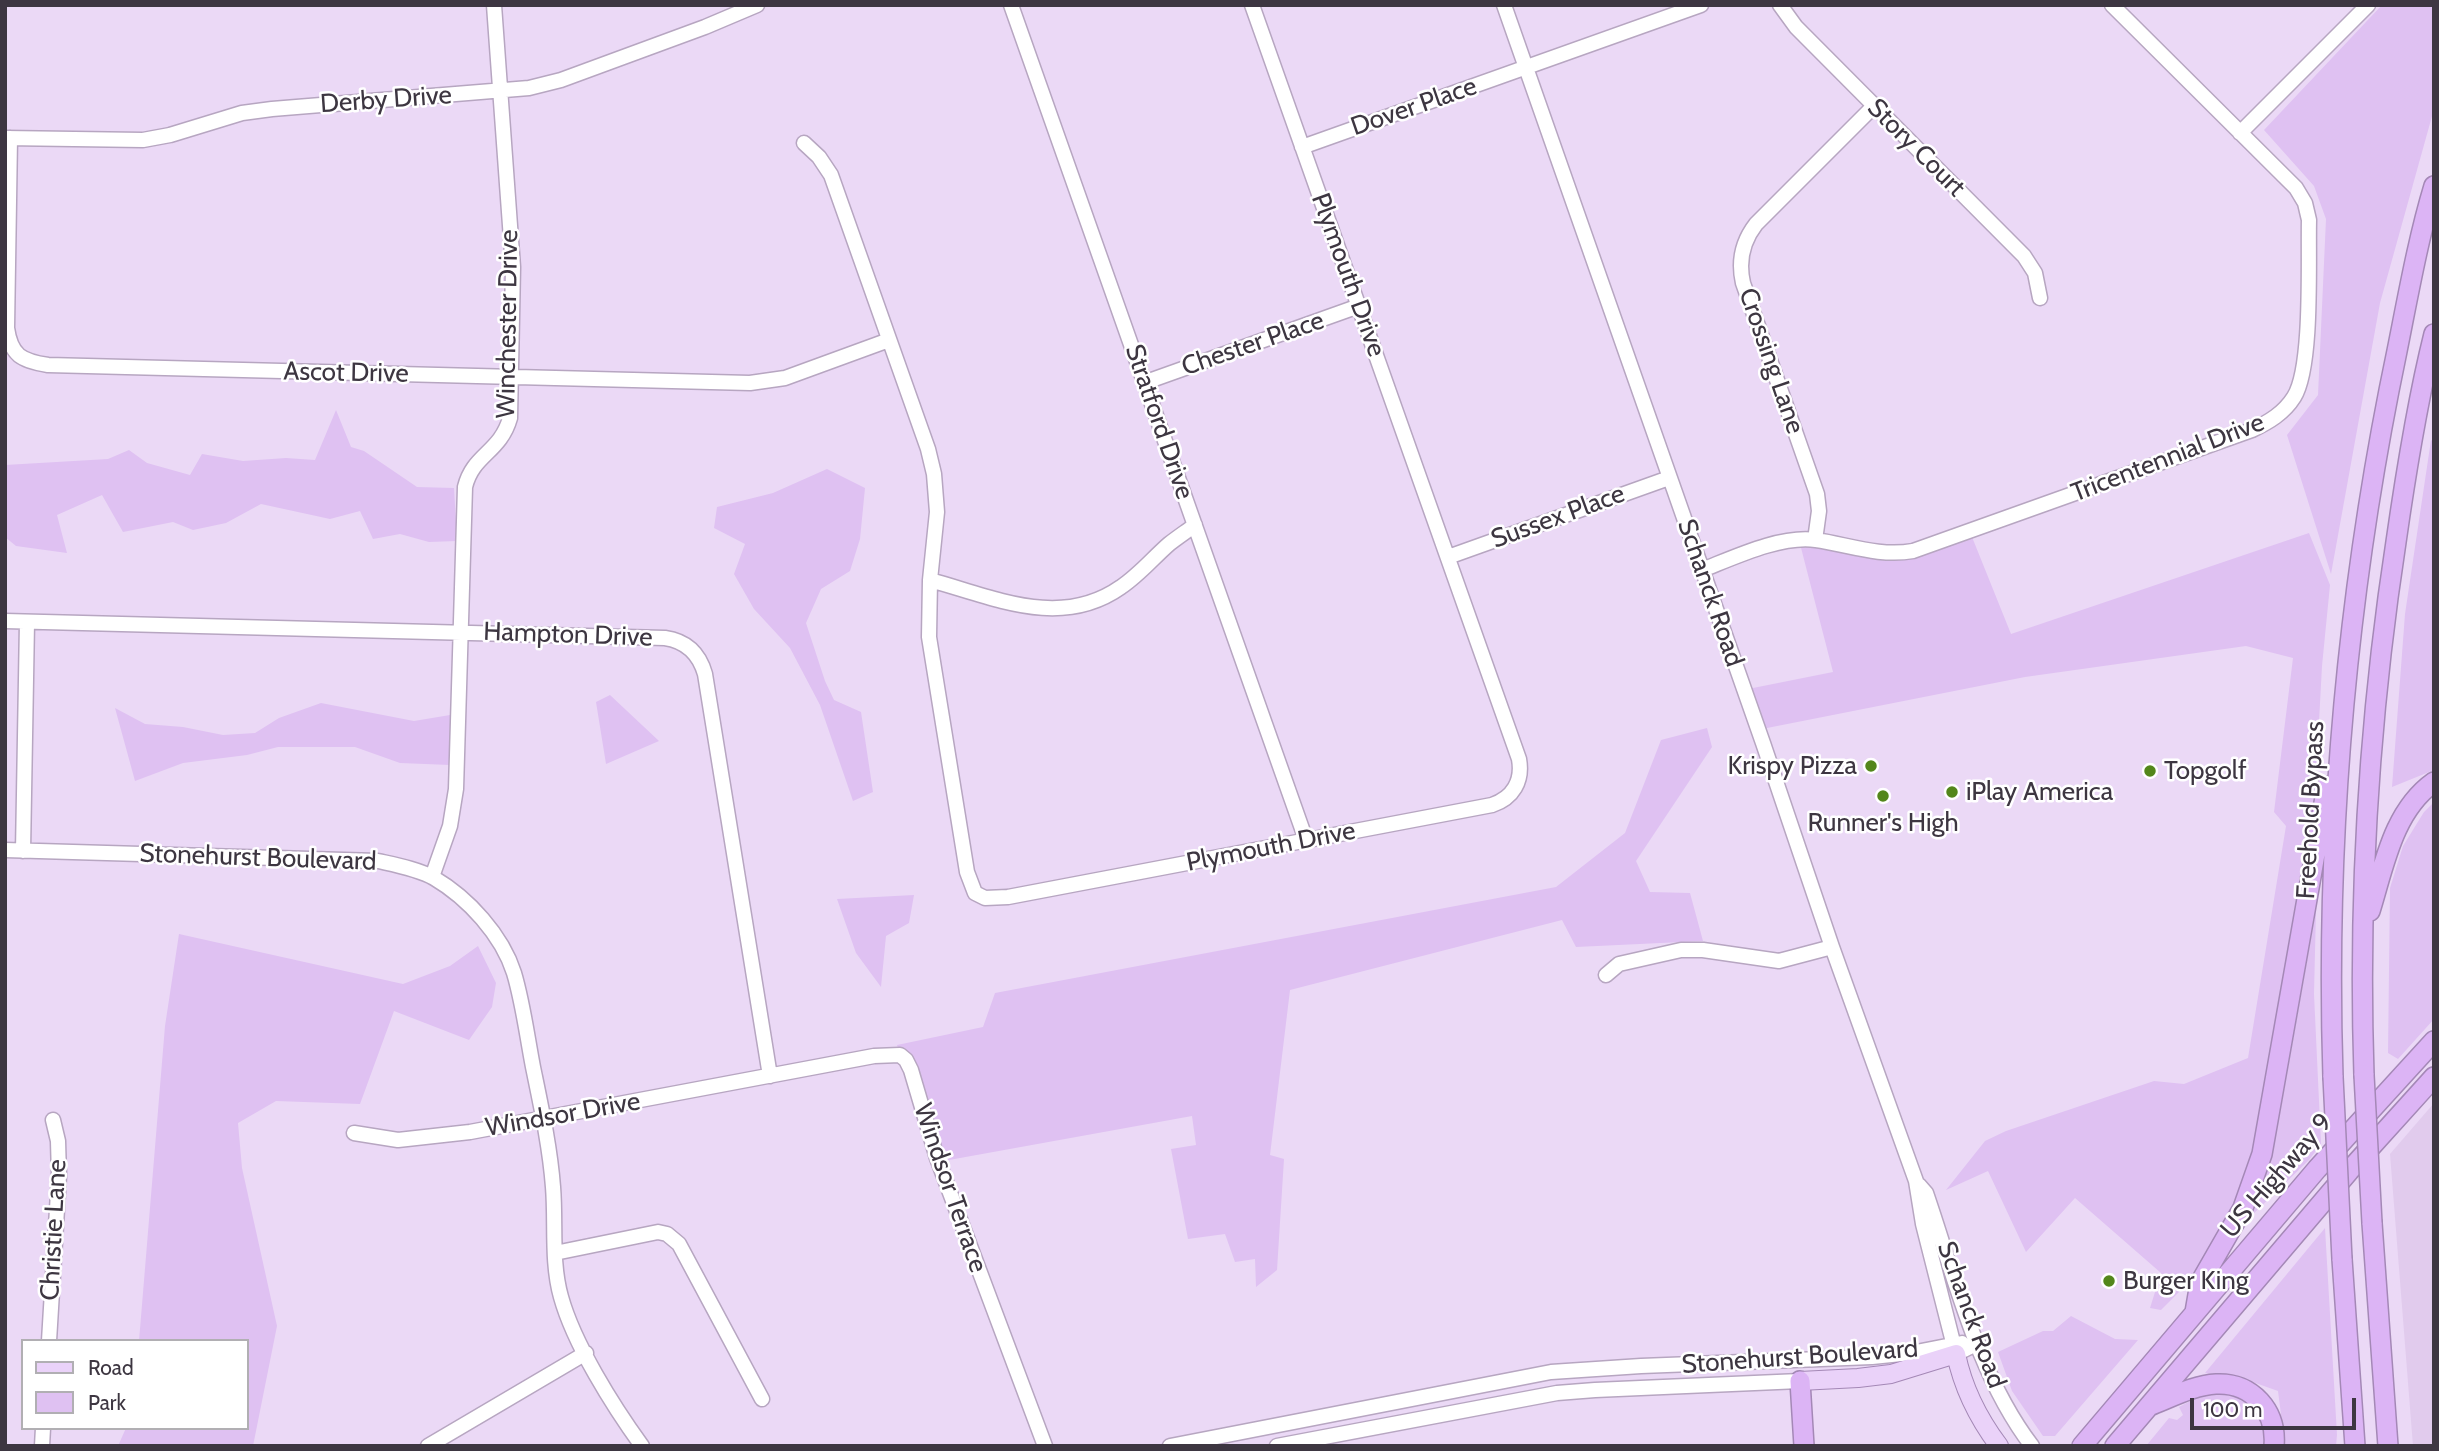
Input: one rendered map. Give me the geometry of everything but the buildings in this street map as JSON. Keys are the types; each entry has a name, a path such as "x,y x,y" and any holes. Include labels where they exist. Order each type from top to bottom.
{"highway":[{"name":"Freehold Bypass","path":"2355,1446 2333,1077 2332,886 2338,767 2350,637 2367,509 2387,399 2434,186"},
{"path":"2388,1446 2364,1075 2363,932 2370,761 2386,611 2407,471 2434,334"},
{"path":"2195,1312 2200,1283 2243,1208 2262,1153 2326,788 2338,767"},
{"path":"2363,932 2396,830 2413,802 2434,782"},
{"name":"US Highway 9","path":"2082,1446 2317,1169 2434,1041"},
{"name":"US Highway 9","path":"2115,1446 2357,1162 2434,1077"},
{"path":"1800,1381 1804,1446"},
{"path":"2148,1407 2208,1385 2229,1384 2240,1387 2252,1393 2269,1412 2274,1431 2274,1446"},
{"path":"2385,1411 2395,1423 2397,1446"}],"main road":[{"name":"Stonehurst Boulevard","path":"1800,1381 1891,1374 1955,1349"},
{"name":"Schanck Road","path":"1955,1349 1966,1388 1998,1446"}],"street":[{"name":"Winchester Drive","path":"432,877 450,825 456,789 465,488 471,470 494,448 506,430 510,418 513,267 494,5"},
{"name":"Derby Drive","path":"8,138 143,140 170,135 242,113 529,88 561,80 757,5"},
{"name":"Stratford Drive","path":"1011,5 1306,840"},
{"name":"Plymouth Drive","path":"804,143 819,157 831,175 928,449 934,474 937,512 928,614 932,656 967,872 975,893 981,897 1008,897 1492,805 1509,796 1518,783 1519,759 1252,5"},
{"name":"Schanck Road","path":"1504,5 1916,1181 1923,1224 1955,1349"},
{"name":"Dover Place","path":"1302,147 1701,5"},
{"name":"Story Court","path":"1780,5 1796,27 2024,256 2035,273 2040,298"},
{"name":"Tricentennial Drive","path":"1702,570 1788,540 1815,540 1886,553 1913,551 2252,430 2274,419 2294,397 2304,370 2308,212 2296,188 2112,5"},
{"path":"2240,133 2368,5"},
{"name":"Crossing Lane","path":"1815,540 1819,511 1817,494 1743,283 1741,258 1744,244 1756,224 1874,106"},
{"name":"Ascot Drive","path":"8,138 7,328 11,344 19,358 26,362 48,366 763,382 785,378 889,340"},
{"name":"Chester Place","path":"1146,382 1359,306"},
{"name":"Sussex Place","path":"1448,557 1669,478"},
{"path":"930,580 1030,608 1051,610 1075,607 1099,600 1121,587 1169,544 1195,525"},
{"name":"Hampton Drive","path":"5,621 665,638 683,643 698,656 705,674 770,1076"},
{"path":"23,851 27,622"},
{"name":"Stonehurst Boulevard","path":"5,850 357,859 391,864 432,877 475,911 494,934 511,965 522,1004 553,1184 556,1274 561,1298 572,1326 613,1404 642,1446"},
{"path":"1606,975 1619,964 1681,950 1703,950 1779,961 1832,947"},
{"name":"Windsor Terrace","path":"770,1076 887,1054 897,1054 906,1060 937,1158 1045,1446"},
{"name":"Windsor Drive","path":"354,1133 398,1140 470,1132 770,1076"},
{"name":"Christie Lane","path":"49,1339 59,1176 58,1141 53,1121"},
{"name":"Schanck Road","path":"1916,1181 1926,1193 1978,1343 2000,1396 2032,1446"},
{"path":"555,1252 658,1232 667,1234 679,1244 762,1399"},
{"name":"Stonehurst Boulevard","path":"1170,1446 1551,1373 1872,1357 1955,1349 1978,1343"},
{"path":"428,1446 586,1353"},
{"path":"1778,1361 1800,1381"},
{"path":"1721,1363 1721,1384"},
{"name":"Stonehurst Boulevard","path":"1277,1446 1515,1400 1595,1390 1800,1381"},
{"path":"1453,1391 1457,1411"}],"shaded area":[{"path":"2434,1103 2434,1446 2413,1446 2390,1154"}],"green space":[{"path":"2382,5 2434,5 2434,109 2380,303 2331,574 2287,435 2318,395 2326,219 2314,186 2264,130"},
{"path":"336,410 351,447 364,451 417,487 454,488 457,541 429,542 400,534 373,539 360,511 330,519 261,504 226,523 193,530 173,522 123,532 102,495 57,515 67,553 16,546 5,537 5,465 108,459 129,450 147,463 190,475 202,454 243,461 286,458 315,460"},
{"path":"2431,440 2434,442 2434,770 2392,787 2405,614"},
{"path":"827,469 865,488 860,539 850,571 821,589 806,623 834,700 861,712 873,792 853,801 820,705 790,648 754,609 734,574 745,544 714,528 717,507 773,493"},
{"path":"1970,532 2011,634 2309,533 2330,585 2322,666 2315,796 2293,948 2250,1177 2214,1250 2161,1310 2150,1308 2161,1273 2075,1198 2026,1252 1988,1171 1946,1190 1985,1141 2006,1131 2154,1081 2184,1084 2248,1058 2286,826 2274,812 2293,658 2246,646 2025,677 1762,729 1748,689 1833,672 1799,540 1896,553"},
{"path":"610,695 659,741 606,764 596,702"},
{"path":"321,703 414,721 450,715 450,765 400,763 355,747 278,747 247,755 183,763 135,781 115,708 145,724 183,727 223,735 255,733 279,718"},
{"path":"1707,728 1712,747 1636,861 1650,892 1690,893 1703,941 1576,947 1562,920 1290,990 1270,1155 1284,1159 1277,1270 1256,1287 1255,1259 1235,1262 1225,1234 1188,1239 1171,1149 1196,1145 1192,1116 938,1162 897,1045 983,1027 995,993 1556,887 1625,833 1661,740"},
{"path":"2434,802 2434,1019 2398,1059 2388,1053 2390,888 2403,846 2424,812"},
{"path":"914,895 909,923 886,936 881,987 856,953 837,899"},
{"path":"2316,910 2314,994 2321,1144 2309,1160 2250,1217 2280,1112"},
{"path":"179,934 403,984 450,966 478,946 496,983 492,1007 469,1040 394,1011 360,1104 276,1101 238,1123 242,1168 277,1326 253,1446 118,1446 125,1430 248,1430 248,1339 139,1339 165,1026"},
{"path":"2325,1228 2336,1446 2285,1446 2278,1391 2247,1380 2205,1373"},
{"path":"2071,1316 2115,1339 2138,1340 2055,1436 2043,1436 2012,1391 1998,1352 2043,1331 2053,1331"},
{"path":"2232,1390 2257,1403 2269,1446 2146,1446 2169,1418 2177,1420 2183,1415 2179,1407 2207,1392"}],"place":[{"name":"Krispy Pizza","path":"1871,766"},
{"name":"Topgolf","path":"2150,771"},
{"name":"iPlay America","path":"1952,792"},
{"name":"Runner's High","path":"1883,796"},
{"name":"Burger King","path":"2109,1281"}]}
